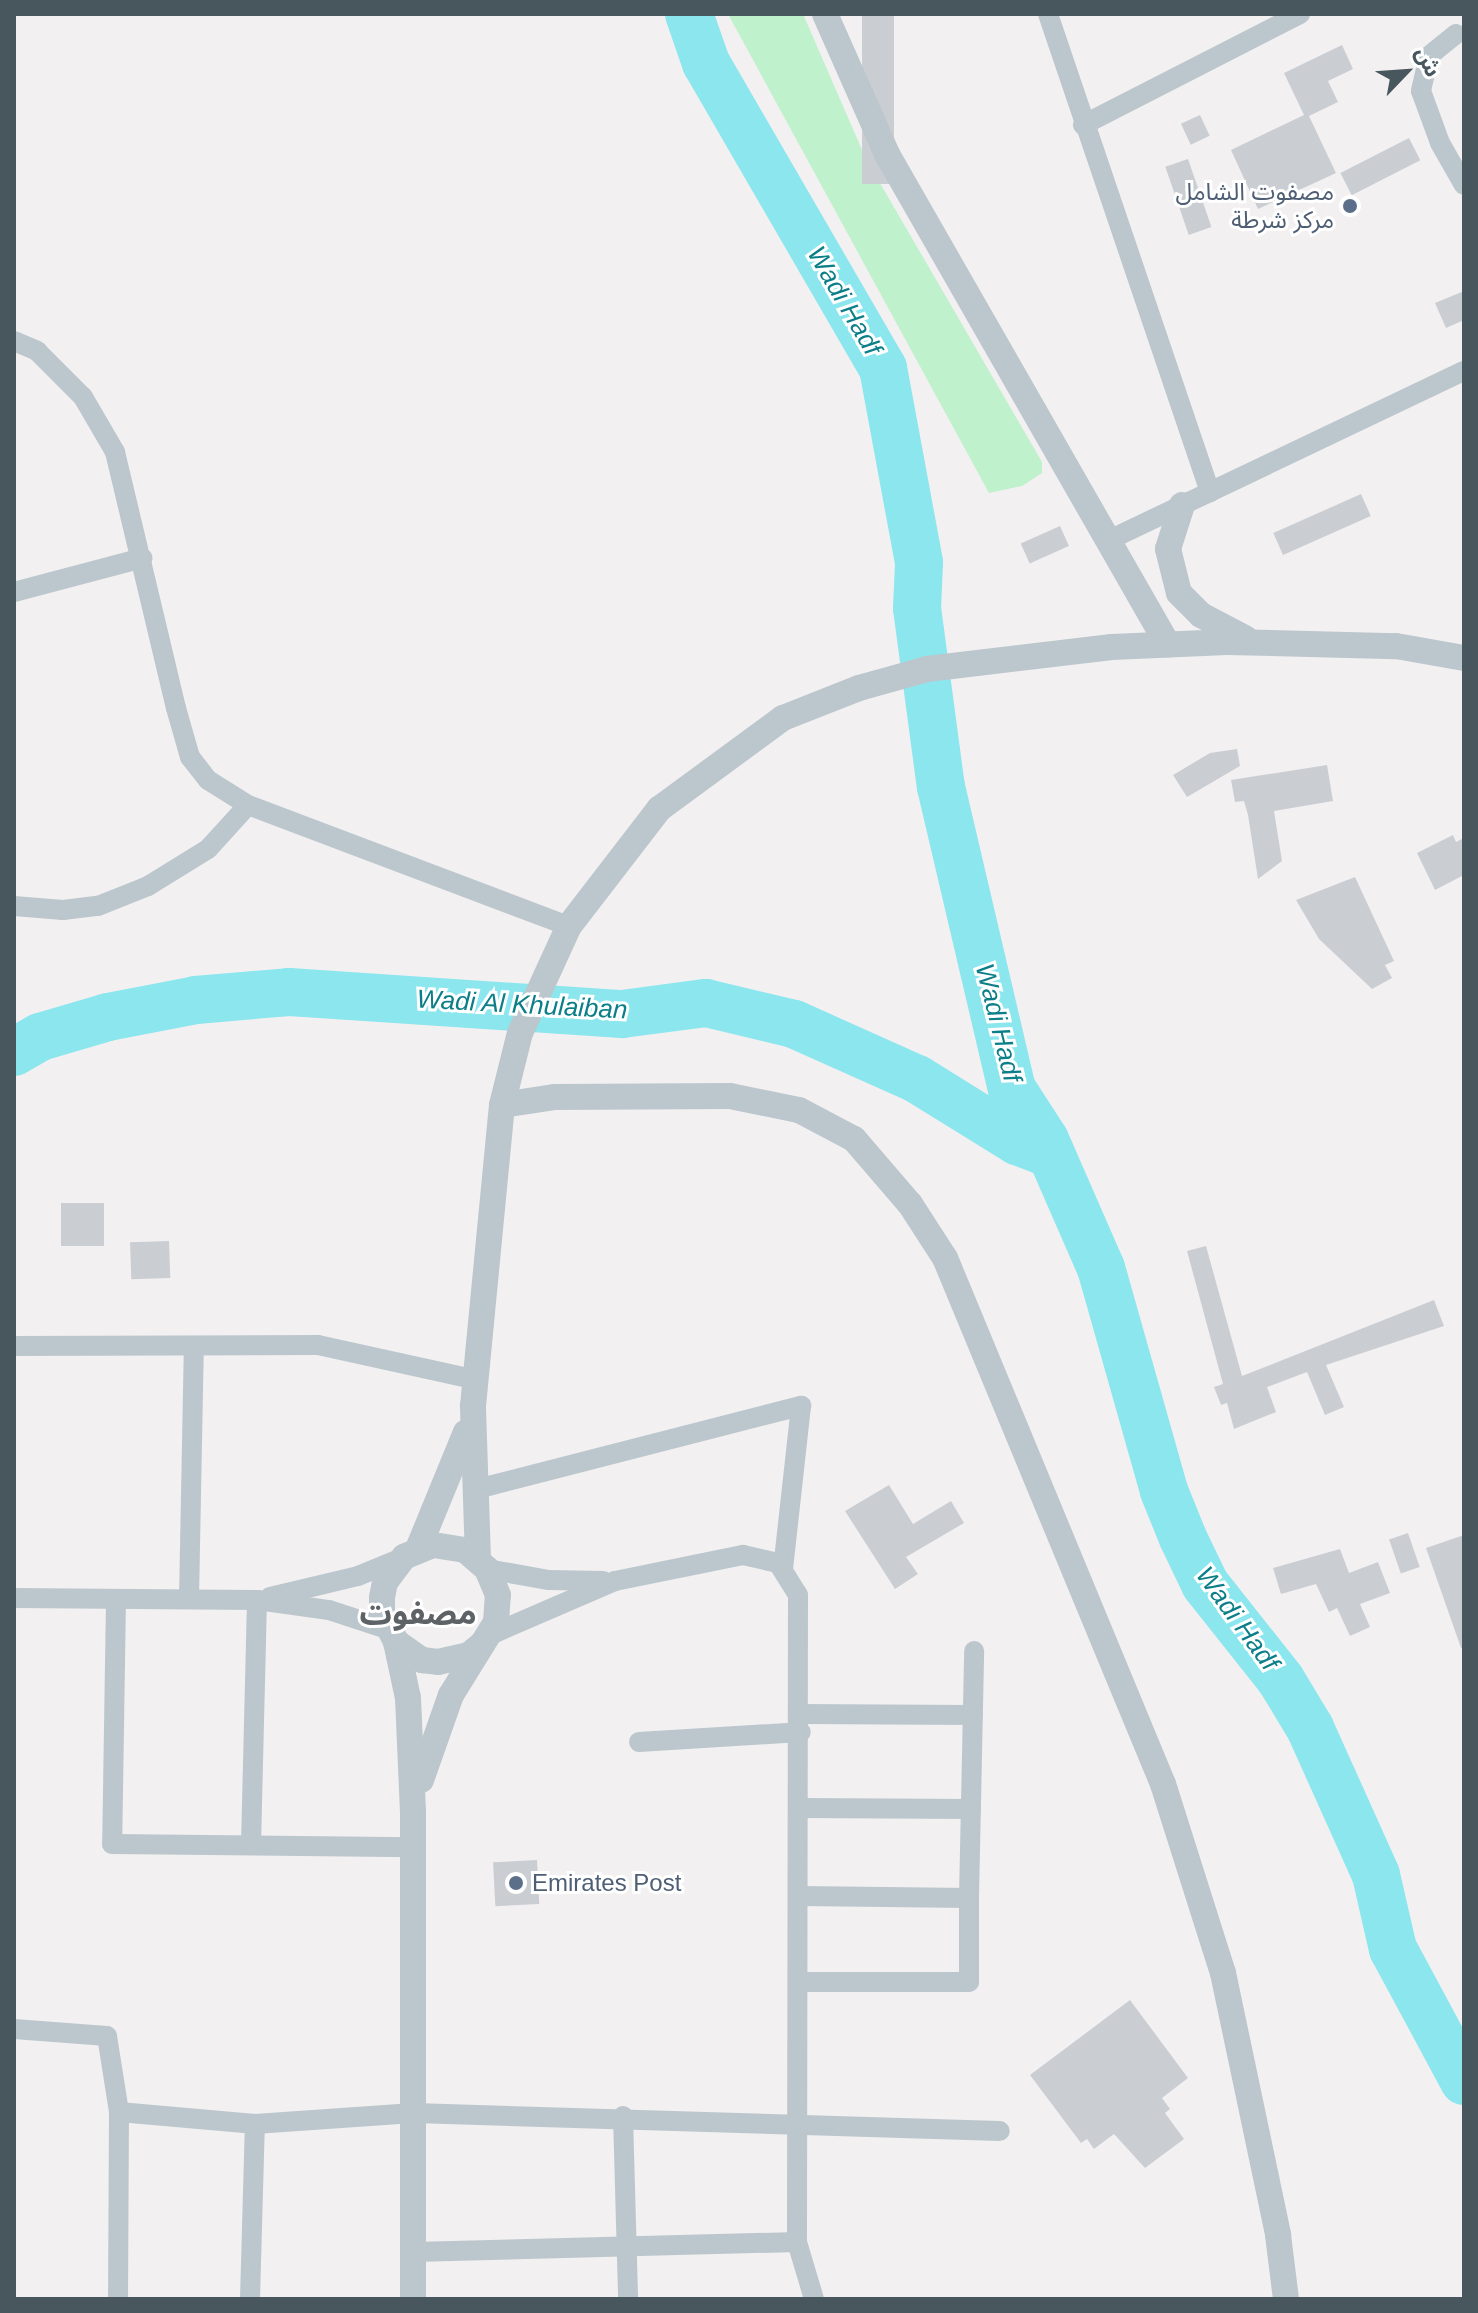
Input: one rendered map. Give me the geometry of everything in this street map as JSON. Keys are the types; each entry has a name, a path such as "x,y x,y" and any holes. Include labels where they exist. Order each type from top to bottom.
{"street":[{"path":"825,14 888,156 1168,645"},
{"path":"1048,14 1083,125 1210,492"},
{"path":"1083,125 1300,14"},
{"path":"1456,34 1429,56 1421,91 1440,143 1464,185"},
{"path":"14,341 37,351 83,397 115,452 190,757 208,780 248,805 569,926"},
{"path":"1107,541 1464,371"},
{"path":"1182,505 1168,549 1179,593 1201,615 1252,642"},
{"path":"14,592 143,558"},
{"path":"413,1811 438,1723 486,1640 498,1608 482,1564 473,1490 475,1393 502,1105 520,1033 569,926 659,809 783,718 859,688 927,669 993,659 1168,645 1252,642 1396,646 1464,658"},
{"path":"14,906 63,910 98,906 148,886 208,849 248,805"},
{"path":"502,1105 555,1097 730,1096 799,1110 854,1139 910,1204 945,1258 1163,1784 1223,1973 1278,2235 1286,2299"},
{"path":"14,1346 318,1345 475,1393"},
{"path":"189,1599 194,1347"},
{"path":"413,2299 413,1811 408,1698 383,1590 411,1553 450,1479 475,1393"},
{"path":"473,1490 801,1406 783,1569"},
{"path":"257,1600 335,1583 411,1553 449,1546 482,1564 549,1580 615,1581 743,1555 763,1557 783,1569 798,1595 801,1723 797,2242 814,2299"},
{"path":"14,1598 257,1600 339,1612 392,1636 422,1660 438,1662 469,1655 486,1640 615,1581"},
{"path":"116,1600 112,1844 414,1847"},
{"path":"251,1845 257,1600"},
{"path":"799,1982 969,1982 974,1651"},
{"path":"639,1742 801,1723 973,1715"},
{"path":"800,1808 971,1809"},
{"path":"799,1896 969,1898"},
{"path":"14,2029 107,2036 119,2112 118,2299"},
{"path":"119,2112 255,2124 414,2113 623,2116 799,2126 1000,2131"},
{"path":"623,2116 628,2299"},
{"path":"250,2299 255,2124"},
{"path":"414,2252 797,2242"}],"green space":[{"path":"728,14 803,14 866,159 1042,462 1042,473 1022,486 989,493"}],"building":[{"path":"862,14 894,14 894,184 862,184"},
{"path":"1342,45 1353,69 1328,81 1338,102 1309,116 1336,173 1258,209 1231,150 1304,115 1284,73"},
{"path":"1200,115 1210,136 1191,145 1181,124"},
{"path":"1409,138 1420,160 1352,195 1340,173"},
{"path":"1188,159 1211,227 1189,235 1165,167"},
{"path":"1464,291 1464,320 1446,328 1435,303"},
{"path":"1361,494 1371,516 1283,555 1273,533"},
{"path":"1060,526 1069,546 1030,564 1021,543"},
{"path":"1237,749 1240,766 1187,797 1173,775 1210,753"},
{"path":"1327,765 1333,801 1274,811 1282,861 1258,879 1248,815 1244,801 1235,802 1231,780"},
{"path":"1453,835 1456,842 1464,838 1464,875 1435,890 1417,853"},
{"path":"1355,877 1394,961 1385,965 1392,978 1372,989 1319,939 1296,900"},
{"path":"61,1203 104,1203 104,1246 61,1246"},
{"path":"169,1241 170,1278 131,1279 130,1242"},
{"path":"1206,1246 1242,1376 1434,1300 1444,1326 1326,1365 1344,1407 1325,1415 1307,1372 1267,1387 1276,1412 1234,1429 1227,1403 1221,1405 1214,1387 1223,1384 1187,1251"},
{"path":"889,1485 913,1524 951,1501 964,1523 906,1557 918,1574 895,1589 845,1511"},
{"path":"1408,1533 1420,1567 1401,1574 1389,1540"},
{"path":"1464,1535 1464,1647 1461,1648 1426,1548"},
{"path":"1340,1549 1349,1573 1378,1562 1390,1593 1360,1604 1370,1627 1350,1636 1337,1608 1329,1612 1316,1584 1281,1594 1273,1568"},
{"name":"Emirates Post","path":"537,1860 539,1904 495,1906 493,1862"},
{"path":"1130,2000 1188,2078 1162,2098 1170,2109 1165,2113 1184,2139 1145,2168 1114,2134 1094,2149 1087,2139 1081,2143 1030,2075"}],"waterway":[{"name":"Wadi Hadf","path":"689,14 706,63 883,368 919,563 917,608 941,787 1012,1089 1045,1140 1101,1268 1164,1491 1183,1538 1205,1584 1281,1680 1310,1728 1376,1875 1393,1949 1464,2081"},
{"name":"Wadi Al Khulaiban","path":"14,1052 40,1037 108,1017 196,1000 289,992 622,1014 706,1003 794,1024 917,1079 1017,1141 1051,1154"}],"place":[{"name":"مصفوت الشامل مركز شرطة","path":"1350,206"},
{"name":"Emirates Post","path":"516,1883"}],"district":[{"name":"مصفوت","path":"418,1613"}]}
